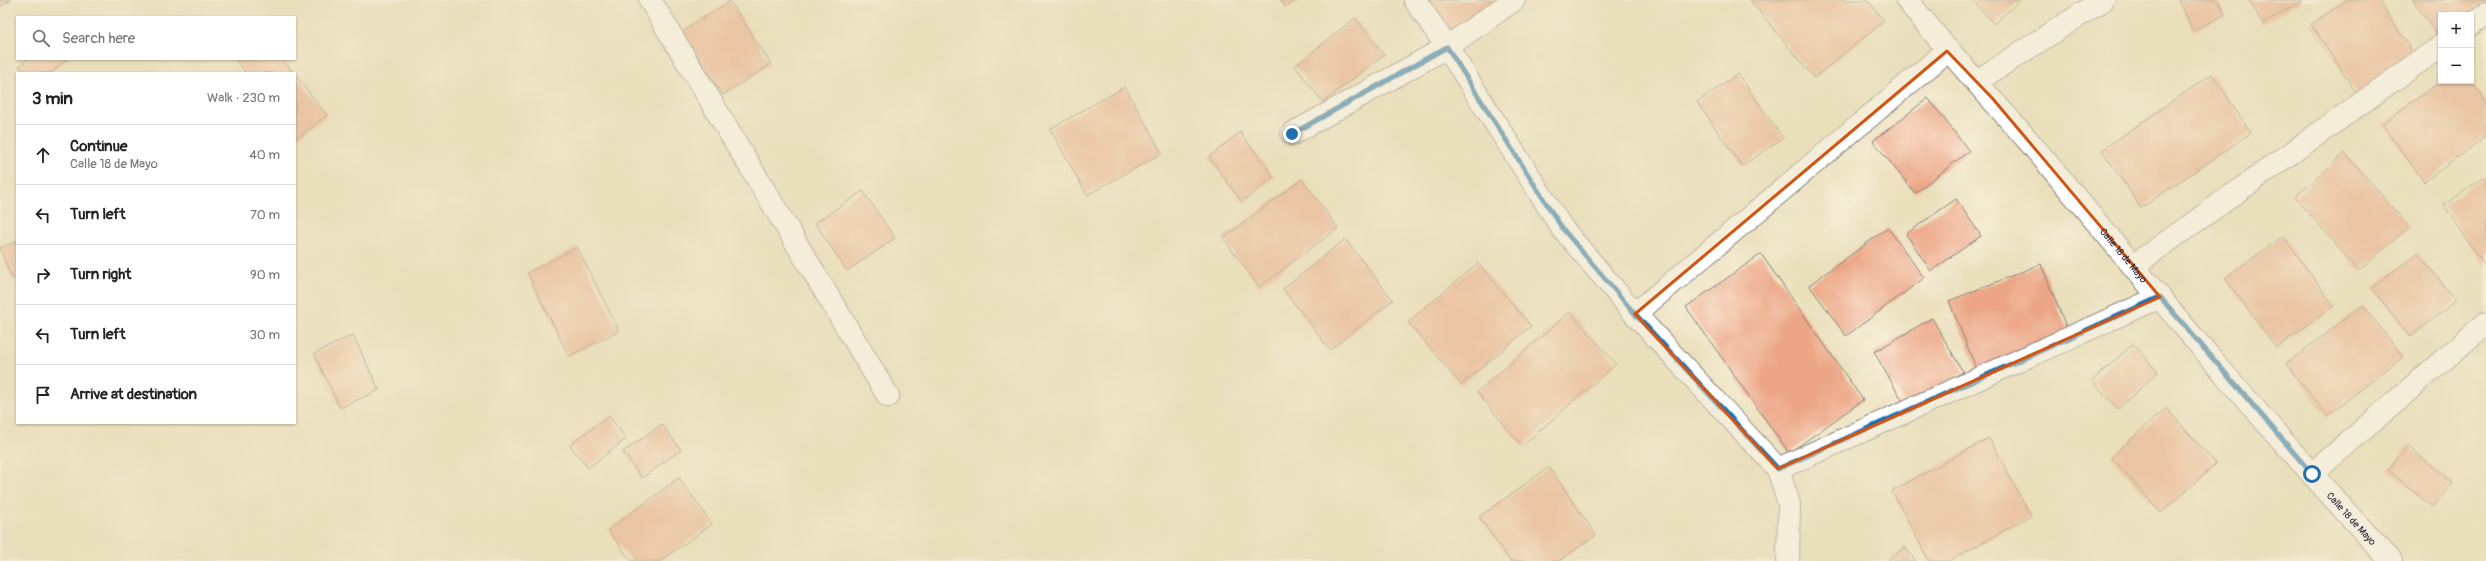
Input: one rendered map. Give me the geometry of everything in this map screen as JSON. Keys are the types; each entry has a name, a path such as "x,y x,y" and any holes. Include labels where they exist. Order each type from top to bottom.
{"street":[{"path":"650,0 888,396"},
{"path":"1414,0 1447,47 1562,228 1635,314 1778,469 1789,504 1788,561"},
{"path":"1292,134 1447,47 1514,0"},
{"name":"Calle 18 de Mayo","path":"1907,0 1947,51 1977,81 2133,266 2312,474 2391,561"},
{"path":"1977,81 2103,0"},
{"path":"2474,23 2486,14"},
{"path":"2133,266 2438,48"},
{"path":"1635,314 1947,51"},
{"path":"1778,469 2160,297"},
{"path":"2312,474 2486,323"}],"highlighted area":[{"path":"1947,51 1993,99 2160,297 1778,469 1635,314"}],"building":[{"path":"0,0 11,0 0,7"},
{"path":"1281,0 1299,0 1285,7"},
{"path":"1423,0 1495,0 1454,38"},
{"path":"1750,0 1867,0 1884,21 1814,78"},
{"path":"1972,0 2020,0 1994,24"},
{"path":"2179,0 2218,0 2225,15 2193,31"},
{"path":"2249,0 2303,0 2263,24"},
{"path":"2347,0 2378,0 2415,56 2357,94 2311,24"},
{"path":"2413,0 2486,0 2470,12 2438,12 2437,35"},
{"path":"730,1 771,64 723,95 682,32"},
{"path":"1355,18 1384,55 1323,102 1295,66"},
{"path":"27,60 66,60 52,72 24,72 19,66"},
{"path":"236,60 283,60 293,72 245,72"},
{"path":"1738,74 1783,138 1742,166 1697,102"},
{"path":"2212,74 2251,133 2141,208 2102,150"},
{"path":"296,76 327,115 298,138 296,135"},
{"path":"2438,83 2473,84 2486,102 2486,136 2424,182 2382,124"},
{"path":"1125,87 1162,153 1087,195 1050,129"},
{"path":"1928,98 1969,151 1915,193 1873,141"},
{"path":"1240,132 1274,177 1242,202 1209,157"},
{"path":"2345,153 2409,227 2359,271 2295,197"},
{"path":"2486,176 2486,267 2444,205"},
{"path":"1302,179 1338,228 1259,287 1223,238"},
{"path":"863,191 895,238 847,271 815,223"},
{"path":"1956,199 1981,236 1931,271 1906,234"},
{"path":"1888,228 1924,278 1846,336 1809,285"},
{"path":"2283,236 2334,306 2276,348 2225,278"},
{"path":"1345,239 1393,300 1330,350 1283,289"},
{"path":"16,241 16,277 12,279 0,248"},
{"path":"577,247 619,331 569,356 527,273"},
{"path":"2418,253 2456,301 2410,337 2372,288"},
{"path":"1761,254 1863,400 1789,453 1686,307"},
{"path":"1478,263 1531,326 1461,385 1408,322"},
{"path":"2041,264 2069,334 1977,370 1949,301"},
{"path":"2363,305 2403,357 2327,416 2286,364"},
{"path":"1570,312 1616,364 1522,446 1477,392"},
{"path":"1932,318 1963,372 1905,405 1874,352"},
{"path":"353,335 379,390 340,408 314,354"},
{"path":"2133,344 2158,372 2118,409 2092,381"},
{"path":"2166,408 2216,464 2161,513 2111,457"},
{"path":"609,416 626,439 588,468 570,445"},
{"path":"662,424 681,450 642,478 623,452"},
{"path":"1989,438 2031,516 1949,561 1929,561 1892,491"},
{"path":"2408,446 2453,483 2432,507 2388,470"},
{"path":"1549,467 1596,535 1559,561 1510,561 1479,517"},
{"path":"679,478 712,524 660,561 631,561 608,530"},
{"path":"1905,547 1916,561 1888,561"}],"route":[{"path":"1292,134 1447,47 1562,228 1635,314 1778,469 2160,297 2312,474"}]}
